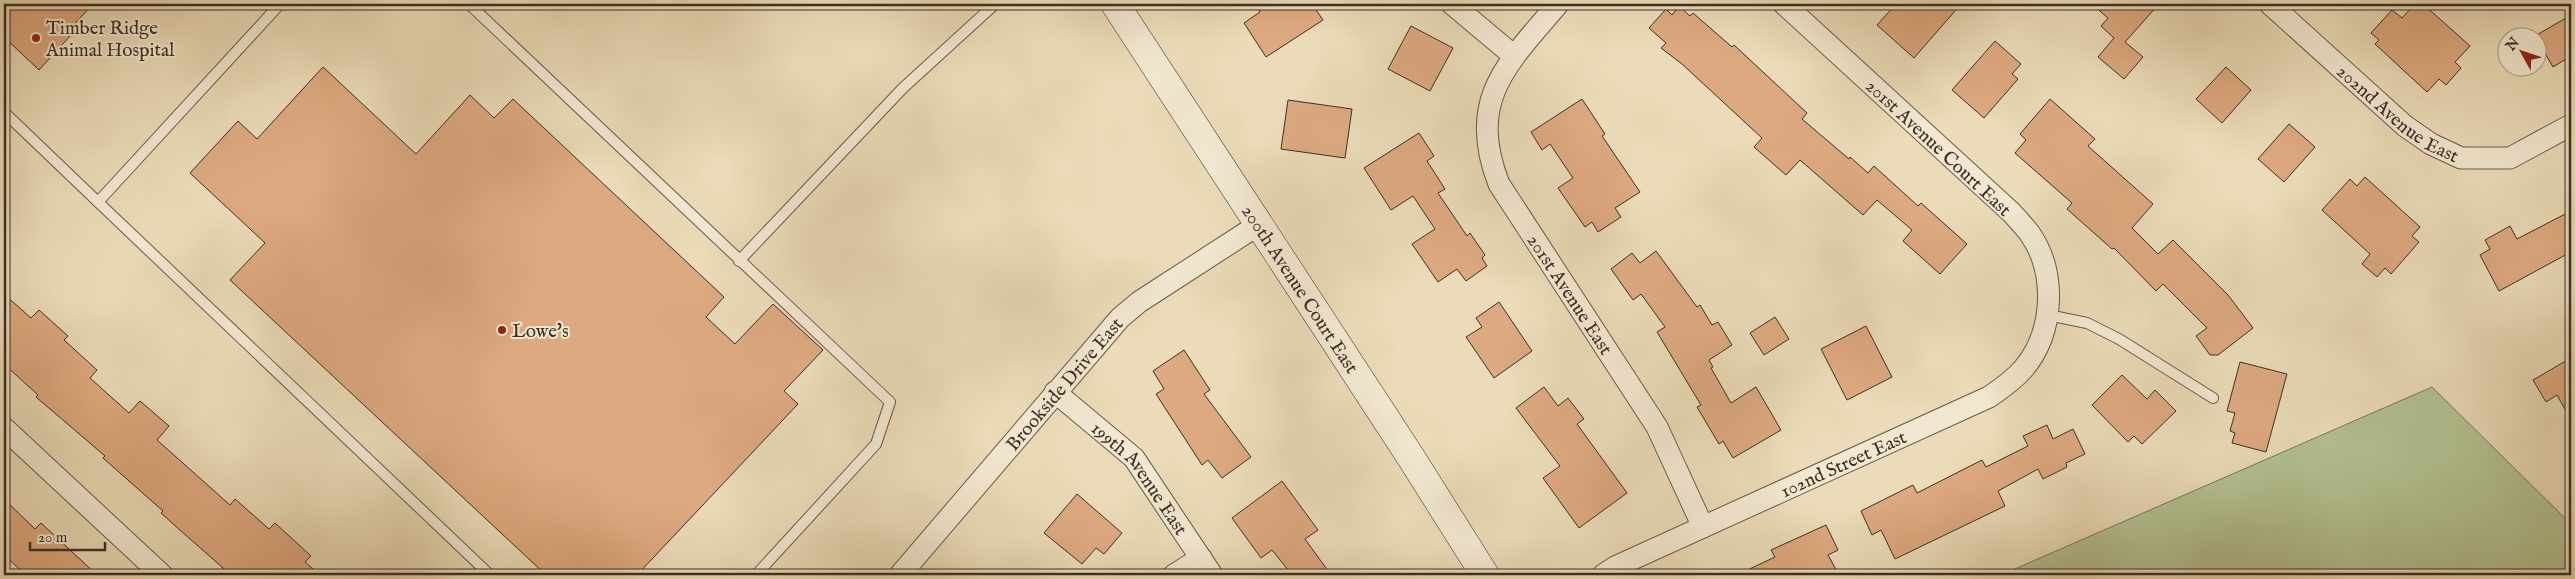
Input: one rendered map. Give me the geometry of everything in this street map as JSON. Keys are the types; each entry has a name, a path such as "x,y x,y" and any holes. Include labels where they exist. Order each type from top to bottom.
{"main road":[{"name":"200th Avenue Court East","path":"1115,4 1412,459 1485,575"}],"street":[{"path":"1452,4 1514,56"},
{"name":"201st Avenue East","path":"1558,4 1514,56 1498,79 1488,107 1486,131 1493,168 1499,184 1657,427 1703,527"},
{"name":"201st Avenue Court East","path":"1784,4 2012,213 2030,235 2043,262 2048,284 2048,315"},
{"name":"202nd Avenue East","path":"2270,4 2405,126 2431,144 2461,158 2492,160 2510,158 2571,125"},
{"name":"Brookside Drive East","path":"900,575 1101,338 1138,302 1258,224"},
{"name":"102nd Street East","path":"1603,575 1703,527 1989,397 2006,386 2025,367 2040,342 2048,315"},
{"name":"199th Avenue East","path":"1055,392 1134,458 1207,566"},
{"path":"4,428 162,575"},
{"path":"1174,575 1207,566"}],"lane":[{"path":"98,202 280,4"},
{"path":"469,4 890,402 876,444 756,575"},
{"path":"739,261 903,88 995,4"},
{"path":"4,112 490,575"},
{"path":"2048,315 2087,323 2119,339 2213,398"}],"green space":[{"path":"2432,387 2571,524 2571,575 2001,575"}],"building":[{"name":"Timber Ridge Animal Hospital","path":"4,4 93,4 68,31 72,34 39,70 4,37"},
{"path":"1255,4 1312,4 1323,20 1266,57 1244,23 1260,12"},
{"path":"1896,4 1961,4 1914,58 1877,25"},
{"path":"2092,4 2159,4 2125,42 2143,57 2124,79 2098,57 2114,38 2101,26 2108,18"},
{"path":"2415,4 2423,4 2470,46 2455,62 2461,68 2446,85 2439,79 2427,92 2375,44 2379,40 2371,33 2392,10 2402,18"},
{"path":"1679,6 1690,16 1693,13 1732,47 1734,45 1807,113 1802,119 1849,159 1850,157 1868,173 1874,166 1918,206 1921,203 1967,244 1940,274 1903,241 1912,230 1877,200 1863,215 1800,160 1786,175 1754,147 1762,138 1682,64 1661,48 1666,43 1649,28 1666,9 1672,15"},
{"path":"2571,15 2571,56 2553,67 2548,58 2548,28"},
{"path":"1411,26 1453,48 1430,91 1388,69"},
{"path":"1995,41 2021,64 2012,74 2018,79 1984,118 1952,90"},
{"name":"Lowe's","path":"323,67 416,154 470,95 494,118 513,99 724,297 706,317 735,344 773,304 823,350 784,391 798,404 637,575 546,575 230,280 265,243 190,173 238,121 257,139"},
{"path":"2226,67 2251,90 2222,123 2196,99"},
{"path":"1582,99 1605,134 1602,136 1640,192 1615,208 1621,217 1598,232 1592,222 1585,227 1558,188 1573,178 1550,144 1542,150 1531,132"},
{"path":"2050,99 2095,139 2088,146 2153,204 2132,228 2158,254 2173,240 2228,295 2253,328 2218,355 2210,355 2196,336 2207,328 2163,284 2156,291 2114,248 2112,249 2067,209 2072,203 2015,153 2026,140 2020,134"},
{"path":"1288,100 1352,109 1345,158 1281,149"},
{"path":"2289,124 2315,147 2284,182 2258,159"},
{"path":"1419,133 1434,156 1427,161 1445,189 1438,193 1467,236 1470,233 1485,255 1482,258 1487,266 1466,281 1457,269 1438,282 1412,244 1435,229 1413,196 1391,210 1364,168"},
{"path":"2365,177 2420,227 2412,236 2419,242 2391,274 2385,268 2377,277 2362,264 2370,254 2322,210 2350,179 2357,186"},
{"path":"2571,211 2571,252 2499,291 2480,255 2490,249 2485,240 2510,226 2517,239"},
{"path":"1656,251 1697,307 1700,305 1712,325 1718,322 1732,345 1709,360 1713,367 1711,368 1731,403 1756,387 1781,430 1733,458 1723,441 1719,444 1697,407 1701,405 1657,332 1665,327 1641,294 1633,300 1611,269 1632,253 1640,263"},
{"path":"4,294 31,318 39,310 68,336 64,340 97,370 90,378 129,413 140,401 169,426 157,440 230,505 235,499 269,529 275,523 311,556 305,562 320,575 231,575 181,531 161,513 163,511 103,458 105,456 36,397 38,395 4,364"},
{"path":"1499,302 1532,351 1494,378 1466,337 1482,327 1476,318"},
{"path":"1775,317 1789,339 1764,355 1750,333"},
{"path":"1866,326 1892,377 1847,400 1821,349"},
{"path":"1184,350 1210,390 1204,394 1251,457 1222,478 1208,460 1202,465 1156,394 1164,389 1153,371"},
{"path":"2571,358 2571,420 2557,395 2546,402 2533,380"},
{"path":"2240,362 2287,374 2266,452 2232,443 2235,433 2230,431 2235,413 2227,411"},
{"path":"2122,375 2147,399 2155,390 2176,411 2142,444 2134,436 2128,442 2092,405"},
{"path":"1544,387 1558,406 1568,398 1584,419 1577,424 1627,493 1579,528 1543,478 1560,466 1516,408"},
{"path":"2047,425 2053,439 2073,429 2085,454 2066,463 2067,467 2043,479 2038,469 1998,491 2005,506 1895,559 1881,530 1872,535 1861,511 1913,485 1917,493 1982,460 1986,467 2028,446 2023,436"},
{"path":"1282,481 1318,530 1305,539 1331,575 1292,575 1272,550 1261,558 1232,518"},
{"path":"1077,494 1122,533 1104,554 1096,548 1082,564 1044,533"},
{"path":"4,499 35,529 41,523 97,575 26,575 4,555"},
{"path":"1826,525 1838,550 1828,555 1839,575 1737,575 1775,557 1771,550"}],"place":[{"name":"Timber Ridge Animal Hospital","path":"36,38"},
{"name":"Lowe's","path":"502,330"}]}
